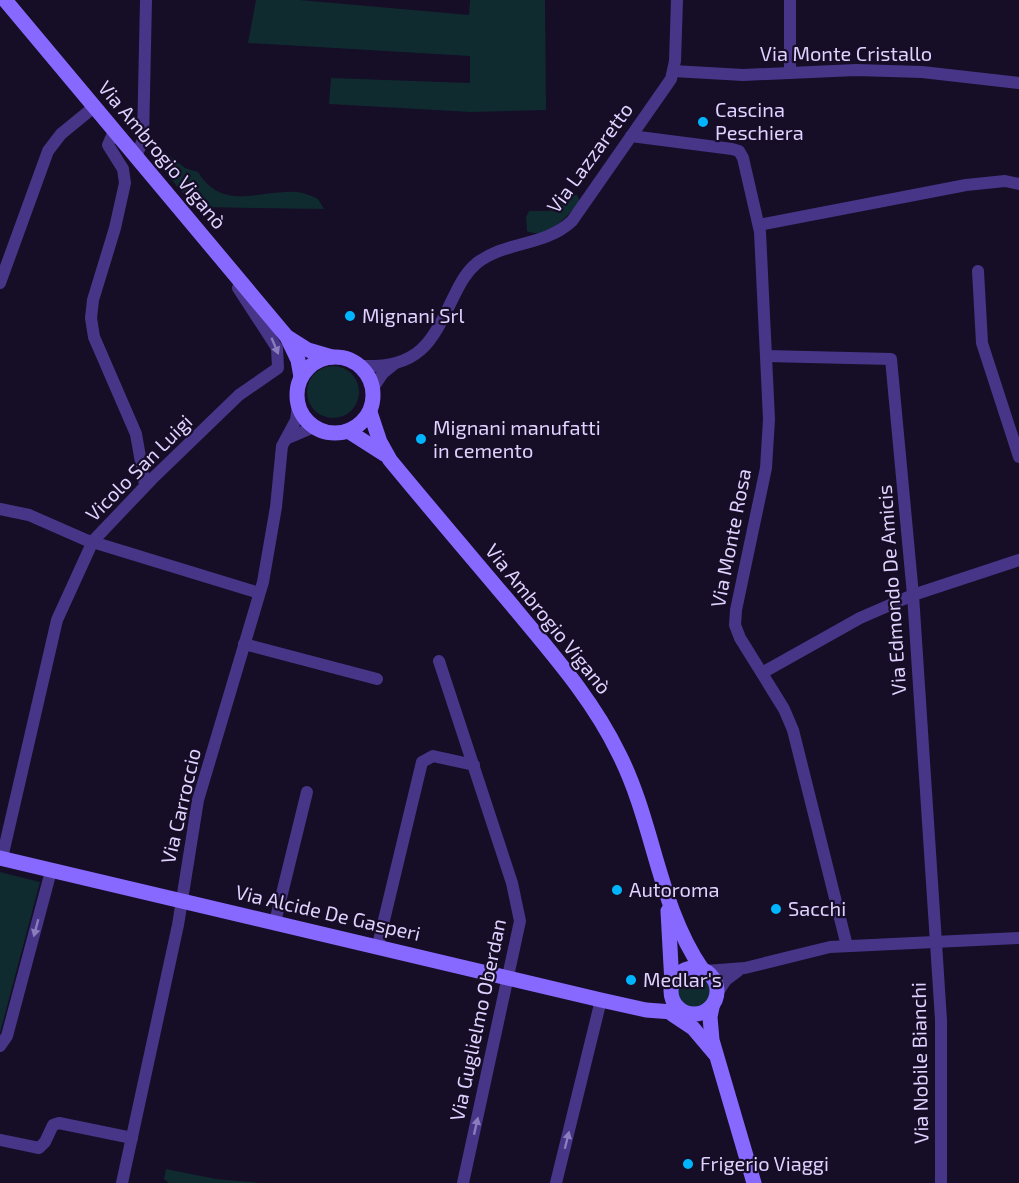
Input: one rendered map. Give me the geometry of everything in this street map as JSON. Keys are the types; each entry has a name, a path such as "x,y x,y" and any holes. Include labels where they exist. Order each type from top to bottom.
{"main road":[{"name":"Via Ambrogio Viganò","path":"5,0 287,337 296,352 301,377 297,396 298,405"},
{"name":"Via Ambrogio Viganò","path":"287,337 308,350 332,357 342,357 360,366"},
{"path":"301,377 314,363 332,357"},
{"path":"360,366 371,380 373,388"},
{"name":"Via Ambrogio Viganò","path":"373,388 370,411 380,442 390,460 589,701 628,773 648,827 665,890 684,939 704,970"},
{"path":"298,405 314,427"},
{"path":"348,431 364,420 370,411"},
{"name":"Via Ambrogio Viganò","path":"314,427 336,433 348,431 366,441 390,460"},
{"name":"Via Alcide De Gasperi","path":"1,858 378,945 601,1000 646,1010 690,1014"},
{"name":"Via Ambrogio Viganò","path":"665,890 671,988"},
{"path":"646,1010 661,1002 671,988 675,977 688,969 704,970 715,980 718,992 712,1007 710,1027 716,1055 754,1183"},
{"path":"671,988 675,1005 690,1014 704,1028 716,1055"},
{"path":"690,1014 712,1007"},
{"path":"666,1012 686,1022 716,1055"}],"street":[{"path":"136,156 143,140 146,0"},
{"name":"Via Lazzaretto","path":"360,366 398,361 412,356 429,344 463,278 478,262 512,248 552,236 572,221 671,79 677,0"},
{"path":"790,0 790,73"},
{"name":"Via Monte Cristallo","path":"673,71 743,75 922,72 1019,82"},
{"path":"0,283 48,152 61,134 94,107"},
{"path":"114,131 108,145 123,169 125,183 90,318 94,337 136,434 145,485"},
{"name":"Via Monte Rosa","path":"631,136 739,151 759,225 769,419 766,468 734,618 740,638 784,709 793,730 846,946"},
{"path":"759,225 966,186 1005,181 1019,184"},
{"path":"978,272 982,343 1019,457"},
{"name":"Vicolo San Luigi","path":"1,858 57,620 93,541 145,485 239,395 278,368 279,357 273,341 239,289 237,278"},
{"name":"Via Edmondo De Amicis","path":"766,356 891,359 913,595 936,943"},
{"name":"Via Lazzaretto","path":"373,388 383,373 398,361"},
{"name":"Via Carroccio","path":"122,1183 178,926 180,900 198,800 268,562 284,440 296,420 298,405"},
{"path":"284,440 314,427"},
{"path":"0,509 39,518 93,541 259,593"},
{"path":"762,673 860,618 913,595 1019,560"},
{"path":"244,644 377,679"},
{"name":"Via Guglielmo Oberdan","path":"439,661 518,904 520,931 463,1183"},
{"path":"378,945 422,762 433,756 474,765"},
{"path":"275,922 307,792"},
{"path":"0,1046 8,1036 51,871"},
{"path":"704,970 745,968 818,949 846,946 1019,938"},
{"name":"Via Nobile Bianchi","path":"936,943 940,1020 941,1183"},
{"path":"718,992 733,974 745,968"},
{"path":"556,1183 601,1000"},
{"path":"0,1140 39,1148 45,1142 53,1125 59,1123 132,1138"}],"green space":[{"path":"256,0 300,0 469,15 470,0 545,0 546,110 471,112 329,104 331,78 470,83 470,56 248,43"},
{"path":"158,147 185,168 198,172 219,192 242,196 299,192 318,199 324,209 197,207 178,188 165,170 160,161"},
{"path":"571,195 577,195 580,202 557,225 542,233 527,231 526,217 529,211 549,211"},
{"path":"328,366 338,366 352,373 359,392 352,411 338,418 328,418 318,414 311,407 307,397 307,387 311,377 318,370"},
{"path":"0,872 40,882 0,1033"},
{"path":"694,974 706,979 711,991 706,1003 694,1008 682,1003 677,991 682,979"},
{"path":"166,1169 216,1179 261,1183 169,1183 164,1179"}],"place":[{"name":"Cascina Peschiera","path":"703,122"},
{"name":"Mignani Srl","path":"350,316"},
{"name":"Mignani manufatti in cemento","path":"421,439"},
{"name":"Autoroma","path":"617,890"},
{"name":"Sacchi","path":"776,909"},
{"name":"Medlar's","path":"631,980"},
{"name":"Frigerio Viaggi","path":"688,1164"}]}
